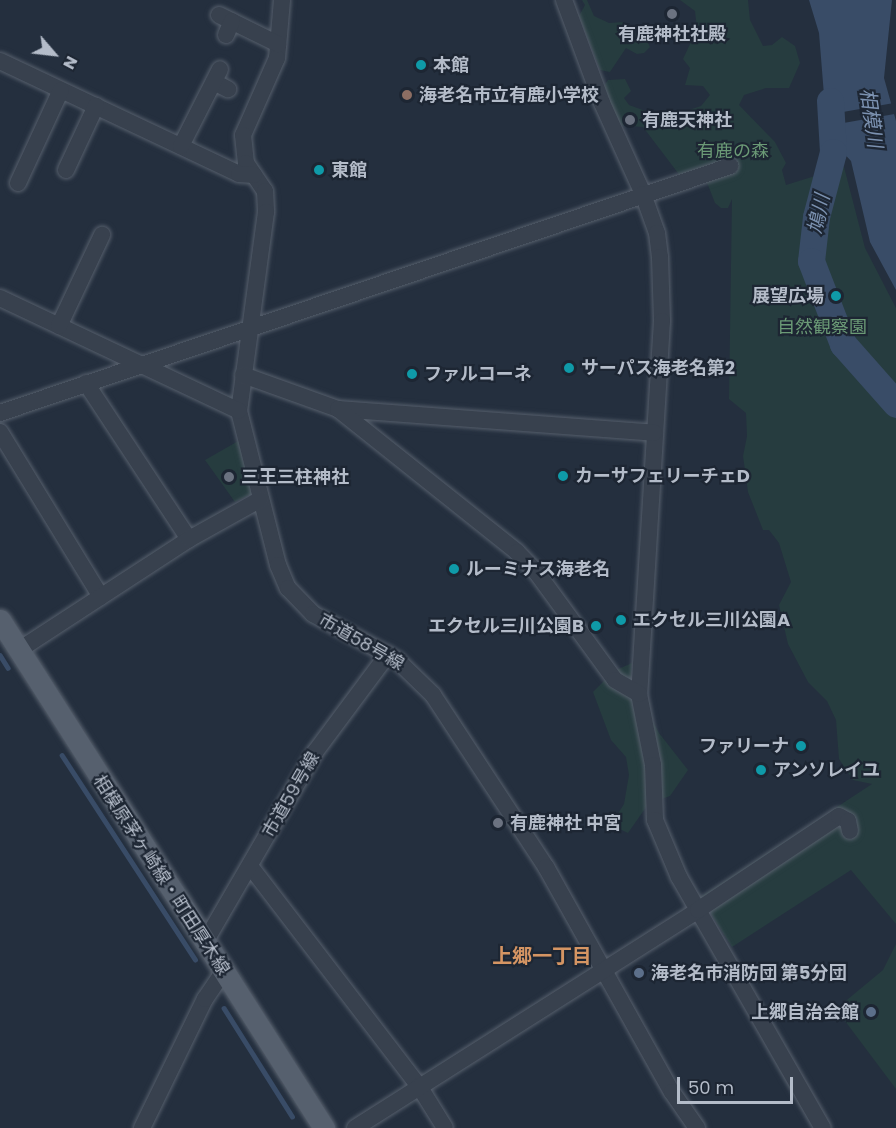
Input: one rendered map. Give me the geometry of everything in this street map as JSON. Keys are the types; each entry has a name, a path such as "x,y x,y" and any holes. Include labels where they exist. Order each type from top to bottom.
{"main road":[{"name":"相模原茅ヶ崎線・町田厚木線","path":"0,620 324,1128"}],"street":[{"name":"市道58号線","path":"282,0 277,58 243,135 243,150 254,175 265,191 266,205 252,326 239,411 278,565 300,603 329,626 387,654 406,667 433,695 546,867 672,1092 697,1128"},
{"path":"564,0 602,103 643,194 657,233 663,282 639,694 653,765 655,820 666,854 824,1128"},
{"path":"226,24 278,44"},
{"path":"0,61 239,174 254,175"},
{"path":"181,146 221,80"},
{"path":"18,183 61,90"},
{"path":"66,170 96,106"},
{"path":"0,413 730,166"},
{"path":"59,326 102,235"},
{"path":"0,298 239,411"},
{"path":"243,375 338,409 654,434"},
{"path":"86,383 189,539"},
{"path":"338,409 516,552 537,573 615,680 639,694"},
{"path":"0,432 101,597"},
{"path":"19,650 189,539 261,499"},
{"name":"市道59号線","path":"204,942 315,753 387,654"},
{"path":"355,1128 698,910 839,816 848,821 850,831"},
{"path":"250,866 419,1086 446,1128"},
{"path":"142,1128 205,999 223,972"}],"green space":[{"path":"582,0 587,0 594,16 609,23 623,22 633,33 644,34 650,47 644,53 637,54 626,48 610,72 600,70 579,16 585,5"},
{"name":"自然観察園","path":"680,0 748,0 750,20 763,46 772,45 782,37 795,46 800,63 789,88 766,88 744,95 739,105 775,142 786,163 782,170 786,185 844,167 865,248 896,308 896,924 851,870 732,947 700,897 872,784 853,780 839,759 836,720 827,701 808,682 788,644 779,605 791,582 779,543 769,530 763,530 748,492 743,456 747,436 746,413 729,399 732,199 728,208 721,208 715,203 704,175 681,177 643,127 618,125 604,86 608,80 625,79 631,91 624,98 629,105 692,128 689,110 701,106 710,95 703,86 685,85 690,68 683,59 697,29 695,11"},
{"path":"240,440 252,494 235,502 205,460"},
{"path":"632,663 631,680 659,733 688,770 670,796 649,803 628,833 611,825 624,804 629,775 626,757 611,740 593,692 614,671"},
{"path":"896,944 896,1089 836,1009 883,970"}],"water":[{"name":"相模川","path":"809,0 892,0 884,78 896,121 896,290 870,242 851,161 838,147 826,120 819,33"}],"pier":[{"path":"894,103 896,114 825,126 823,116"}],"waterway":[{"name":"鳩川","path":"830,101 833,152 816,217 811,261 843,344 896,404"},
{"path":"0,655 8,668"},
{"path":"62,755 195,959"},
{"path":"224,1008 292,1116"}],"place":[{"name":"有鹿神社社殿","path":"672,14"},
{"name":"本館","path":"421,65"},
{"name":"海老名市立有鹿小学校","path":"407,95"},
{"name":"有鹿天神社","path":"630,120"},
{"name":"東館","path":"319,170"},
{"name":"展望広場","path":"836,296"},
{"name":"サーパス海老名第2","path":"569,368"},
{"name":"ファルコーネ","path":"412,374"},
{"name":"カーサフェリーチェD","path":"563,476"},
{"name":"三王三柱神社","path":"229,477"},
{"name":"ルーミナス海老名","path":"454,569"},
{"name":"エクセル三川公園A","path":"621,620"},
{"name":"エクセル三川公園B","path":"596,626"},
{"name":"ファリーナ","path":"801,746"},
{"name":"アンソレイユ","path":"761,770"},
{"name":"有鹿神社 中宮","path":"498,823"},
{"name":"海老名市消防団 第5分団","path":"639,973"},
{"name":"上郷自治会館","path":"871,1012"}],"district":[{"name":"上郷一丁目","path":"542,956"}],"park label":[{"name":"有鹿の森","path":"733,151"}]}
